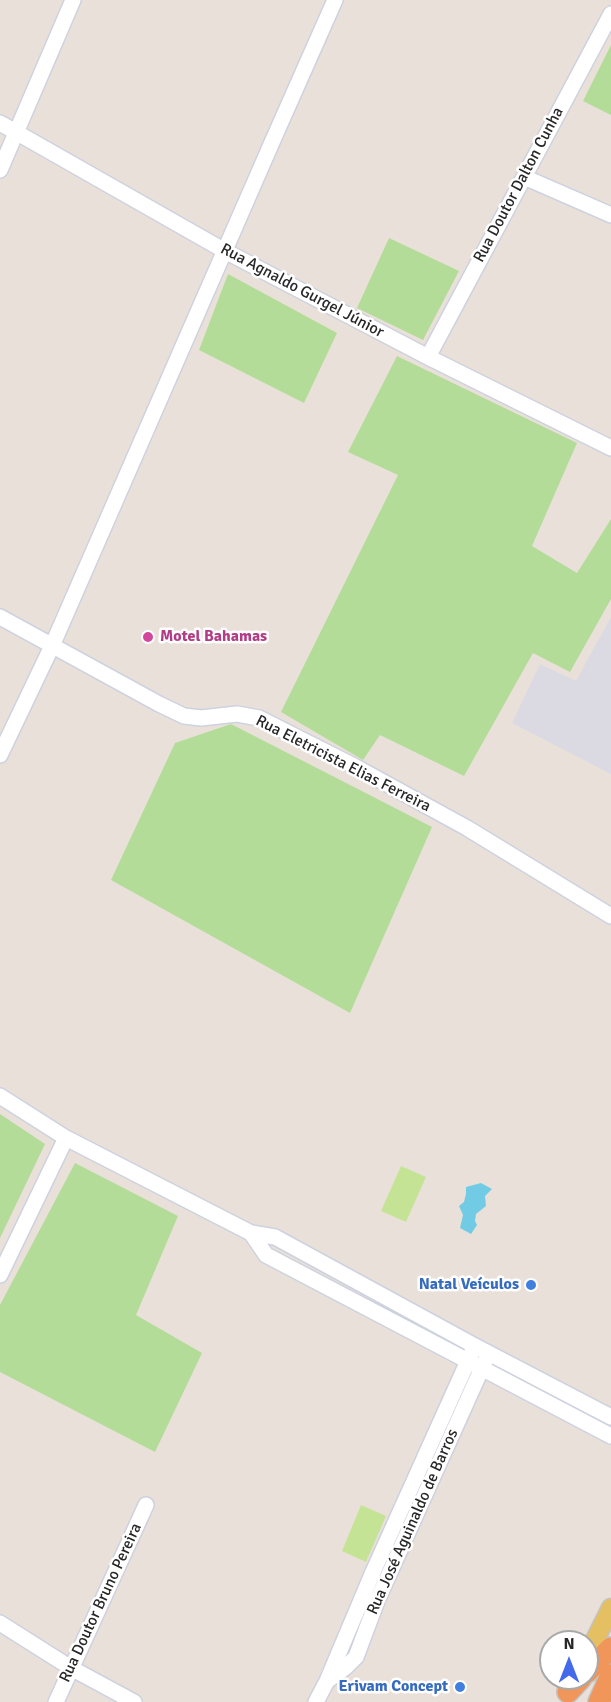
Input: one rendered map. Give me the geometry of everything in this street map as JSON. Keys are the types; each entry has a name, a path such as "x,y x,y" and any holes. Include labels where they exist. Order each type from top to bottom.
{"highway":[{"path":"599,1660 611,1648"},
{"path":"599,1702 611,1675"}],"main road":[{"path":"599,1632 611,1608"}],"street":[{"path":"0,170 74,0"},
{"path":"0,755 52,646 335,0"},
{"name":"Rua Doutor Dalton Cunha","path":"428,357 611,14"},
{"name":"Rua Agnaldo Gurgel Júnior","path":"0,123 225,251 428,357 611,448"},
{"path":"524,177 611,215"},
{"name":"Rua Eletricista Elias Ferreira","path":"0,617 184,716 201,718 237,714 259,718 354,766 467,828 611,916"},
{"path":"0,1096 66,1138 251,1233 275,1237 477,1353 611,1417"},
{"path":"0,1275 66,1138"},
{"path":"477,1353 482,1368 611,1436"},
{"name":"Rua José Aguinaldo de Barros","path":"380,1575 477,1353"},
{"name":"Rua José Aguinaldo de Barros","path":"316,1702 482,1368"},
{"name":"Rua Doutor Bruno Pereira","path":"56,1702 146,1505"},
{"path":"0,1623 70,1668 134,1702"}],"shaded area":[{"path":"611,617 611,774 512,723 540,664 576,681"}],"green space":[{"path":"611,45 611,115 583,101"},
{"path":"389,238 459,271 423,340 357,308"},
{"path":"228,274 337,333 304,403 199,350"},
{"path":"397,356 577,443 532,546 577,573 611,519 611,599 570,672 533,653 464,776 380,735 363,760 281,712 398,475 348,452"},
{"path":"231,724 432,827 350,1013 111,880 175,743"},
{"path":"0,1114 45,1144 0,1238"},
{"path":"75,1163 178,1216 136,1315 202,1353 155,1452 0,1372 0,1305"},
{"path":"401,1166 426,1177 406,1222 381,1211"},
{"path":"361,1505 386,1516 366,1562 342,1551"}],"water":[{"path":"481,1183 492,1189 485,1196 486,1206 476,1214 477,1225 471,1234 460,1228 463,1215 459,1206 464,1202 466,1187"}],"place":[{"name":"Motel Bahamas","path":"148,637"},
{"name":"Natal Veículos","path":"531,1285"},
{"name":"Erivam Concept","path":"460,1687"}]}
